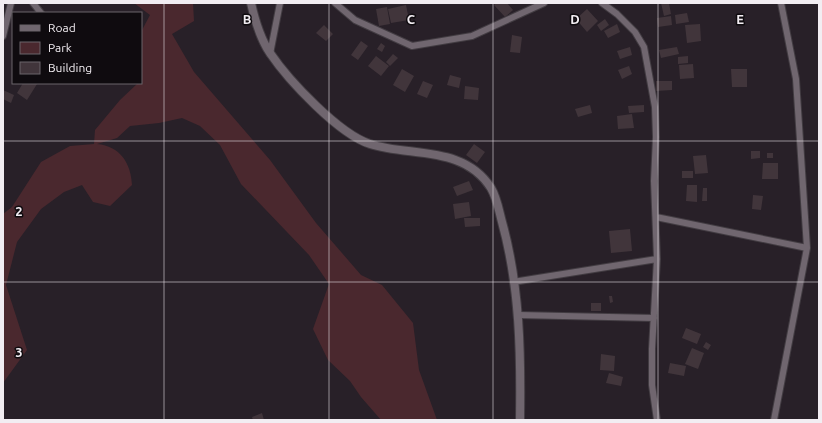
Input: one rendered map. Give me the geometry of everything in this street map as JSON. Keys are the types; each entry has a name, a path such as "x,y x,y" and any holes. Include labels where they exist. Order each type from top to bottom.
{"street":[{"path":"3,36 11,3"},
{"path":"33,3 40,12"},
{"path":"251,3 254,20 270,54 303,92 324,112 366,142 382,147 410,150 449,158 469,166 491,188 505,233 518,315 521,352 520,420"},
{"path":"270,54 280,3"},
{"path":"335,3 355,20 412,46 472,36 544,3"},
{"path":"602,3 617,14 635,32 644,47 655,107 657,259 652,385 657,420"},
{"path":"774,420 807,248 796,79 781,3"},
{"path":"3,19 9,14"},
{"path":"656,217 807,248"},
{"path":"513,282 657,259"},
{"path":"518,315 654,318"}],"green space":[{"path":"134,3 193,3 194,21 172,34 194,72 270,160 316,223 361,275 382,285 413,323 419,370 437,420 381,420 361,397 350,381 328,360 313,329 329,284 309,255 241,184 220,145 200,126 182,118 159,123 130,126 117,138 97,144 112,148 123,157 127,163 132,185 110,206 93,202 82,185 64,192 41,209 17,242 6,285 27,350 3,383 3,214 12,207 41,162 70,146 94,144 95,130 120,100 137,84 142,84 142,30 150,15"}],"building":[{"path":"496,3 507,3 513,10 505,17 494,5"},
{"path":"661,3 669,3 671,14 664,16"},
{"path":"406,5 409,20 391,23 388,9"},
{"path":"387,7 390,24 379,26 376,9"},
{"path":"587,9 598,21 587,32 576,19"},
{"path":"687,13 689,22 676,24 675,15"},
{"path":"671,16 672,25 658,27 657,18"},
{"path":"605,19 609,25 601,31 597,25"},
{"path":"617,24 620,32 608,38 604,31"},
{"path":"700,24 701,41 687,43 685,25"},
{"path":"324,25 333,34 326,41 316,33"},
{"path":"512,35 522,37 520,53 510,52"},
{"path":"361,41 368,46 358,60 351,55"},
{"path":"381,43 385,46 382,52 377,49"},
{"path":"630,47 632,55 620,59 617,51"},
{"path":"677,47 679,54 661,58 659,50"},
{"path":"393,54 398,58 390,66 386,62"},
{"path":"376,56 389,66 381,76 368,66"},
{"path":"688,56 688,63 678,64 678,57"},
{"path":"693,64 694,78 680,79 679,65"},
{"path":"629,66 632,74 622,79 618,70"},
{"path":"402,69 414,76 405,92 393,85"},
{"path":"731,69 747,69 747,87 732,87"},
{"path":"450,75 461,78 459,88 447,85"},
{"path":"423,81 433,85 427,98 417,94"},
{"path":"656,81 672,81 672,90 656,91"},
{"path":"22,84 37,84 27,100 17,93"},
{"path":"465,86 479,88 478,100 464,99"},
{"path":"3,90 14,95 11,103 3,99"},
{"path":"590,105 592,113 578,117 575,109"},
{"path":"644,105 644,112 629,113 628,106"},
{"path":"632,114 634,128 618,129 617,116"},
{"path":"474,144 485,152 477,163 466,155"},
{"path":"751,151 760,151 760,158 751,159"},
{"path":"767,153 773,153 773,158 767,158"},
{"path":"706,155 708,173 695,174 693,156"},
{"path":"763,163 778,163 778,179 762,179"},
{"path":"682,171 693,171 693,178 682,178"},
{"path":"469,181 473,190 457,196 453,187"},
{"path":"687,185 697,185 697,202 686,201"},
{"path":"703,188 707,188 707,201 702,201"},
{"path":"753,195 763,196 761,210 752,209"},
{"path":"469,202 471,216 455,219 453,204"},
{"path":"464,218 480,218 480,226 465,227"},
{"path":"630,229 632,251 611,253 609,231"},
{"path":"609,296 612,296 613,302 610,303"},
{"path":"591,303 601,303 601,311 591,311"},
{"path":"686,328 701,334 697,344 682,338"},
{"path":"706,342 711,345 708,350 703,347"},
{"path":"692,348 704,353 698,369 685,364"},
{"path":"601,354 615,356 614,371 600,370"},
{"path":"670,363 686,366 684,376 668,373"},
{"path":"609,373 623,377 621,386 606,383"},
{"path":"262,413 264,420 253,420 252,417"}]}
